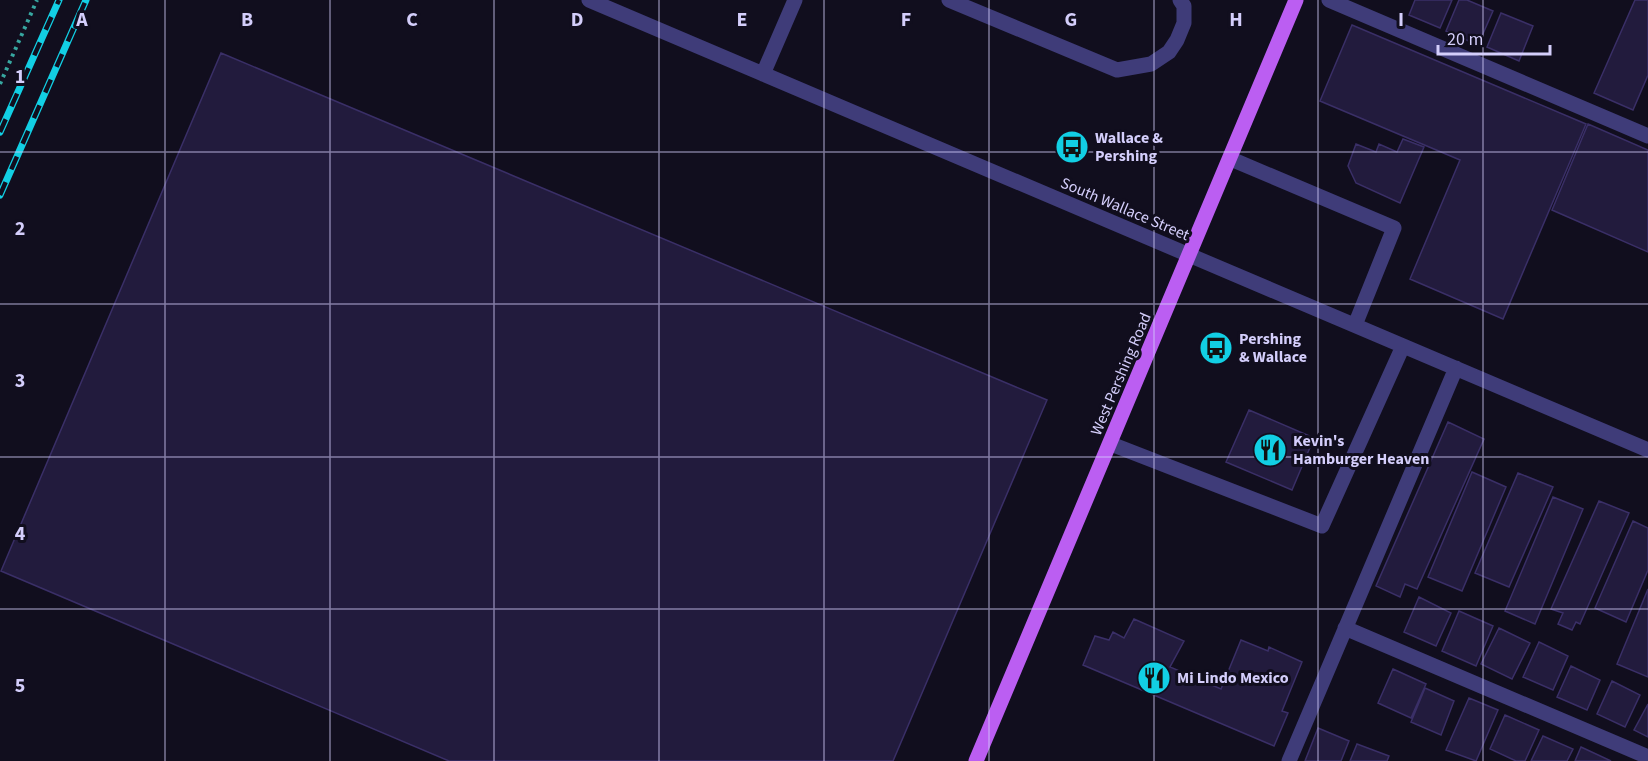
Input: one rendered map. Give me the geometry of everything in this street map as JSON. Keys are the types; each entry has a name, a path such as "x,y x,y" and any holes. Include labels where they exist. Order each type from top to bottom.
{"main road":[{"name":"West Pershing Road","path":"976,761 1296,0"}],"street":[{"name":"South Wallace Street","path":"589,0 1648,450"},
{"path":"763,74 795,0"},
{"path":"949,0 1118,70 1151,64 1169,52 1178,40 1184,23 1184,6 1180,0"},
{"path":"1329,0 1648,136"},
{"path":"1231,159 1394,228 1355,325"},
{"path":"1111,444 1322,526 1403,346"},
{"path":"1289,761 1456,368"},
{"path":"1345,628 1648,757"}],"path":[{"path":"0,84 37,0"}],"building":[{"path":"1415,0 1452,0 1440,28 1409,15"},
{"path":"1459,0 1467,0 1493,11 1478,45 1446,31"},
{"path":"1635,0 1648,0 1648,75 1633,110 1594,93"},
{"path":"1501,13 1533,26 1519,61 1487,47"},
{"path":"1352,25 1586,124 1503,319 1410,279 1460,160 1320,101"},
{"path":"221,53 1047,400 893,761 449,761 1,571"},
{"path":"1588,124 1648,150 1648,252 1552,210"},
{"path":"1403,139 1424,147 1400,203 1356,183 1348,166 1356,144 1376,152 1379,144 1397,152"},
{"name":"Kevin's Hamburger Heaven","path":"1249,410 1314,438 1292,490 1226,462"},
{"path":"1448,422 1484,439 1417,589 1405,584 1400,597 1376,586"},
{"path":"1472,472 1506,487 1462,591 1428,577"},
{"path":"1518,473 1553,487 1509,587 1475,573"},
{"path":"1553,497 1583,509 1535,624 1505,611"},
{"path":"1599,501 1629,513 1580,624 1576,622 1572,630 1558,624 1563,613 1551,609"},
{"path":"1633,521 1648,528 1648,570 1626,622 1595,608"},
{"path":"1648,589 1648,677 1617,664"},
{"path":"1419,597 1451,613 1436,646 1404,632"},
{"path":"1459,611 1493,626 1476,666 1442,651"},
{"name":"Mi Lindo Mexico","path":"1134,619 1184,641 1170,667 1221,689 1241,640 1268,651 1269,647 1302,662 1282,711 1288,713 1274,746 1083,665 1095,636 1109,640 1113,632 1124,638"},
{"path":"1499,628 1530,643 1512,679 1481,664"},
{"path":"1539,642 1568,656 1553,690 1523,677"},
{"path":"1571,666 1600,680 1587,710 1557,697"},
{"path":"1393,669 1426,684 1411,718 1378,703"},
{"path":"1612,681 1640,695 1625,727 1597,714"},
{"path":"1425,688 1454,701 1441,735 1411,722"},
{"path":"1469,698 1498,710 1476,761 1446,750"},
{"path":"1648,704 1648,737 1634,730"},
{"path":"1505,715 1539,730 1525,761 1516,761 1490,749"},
{"path":"1318,728 1349,741 1341,761 1305,761"},
{"path":"1543,736 1573,749 1567,761 1531,761"},
{"path":"1357,744 1389,756 1387,761 1350,761"},
{"path":"1581,747 1611,761 1575,761"}],"railway":[{"path":"0,132 59,0"},
{"path":"0,195 86,0"}],"place":[{"name":"Wallace & Pershing","path":"1072,147"},
{"name":"Pershing & Wallace","path":"1216,348"},
{"name":"Kevin's Hamburger Heaven","path":"1270,450"},
{"name":"Mi Lindo Mexico","path":"1154,678"}]}
